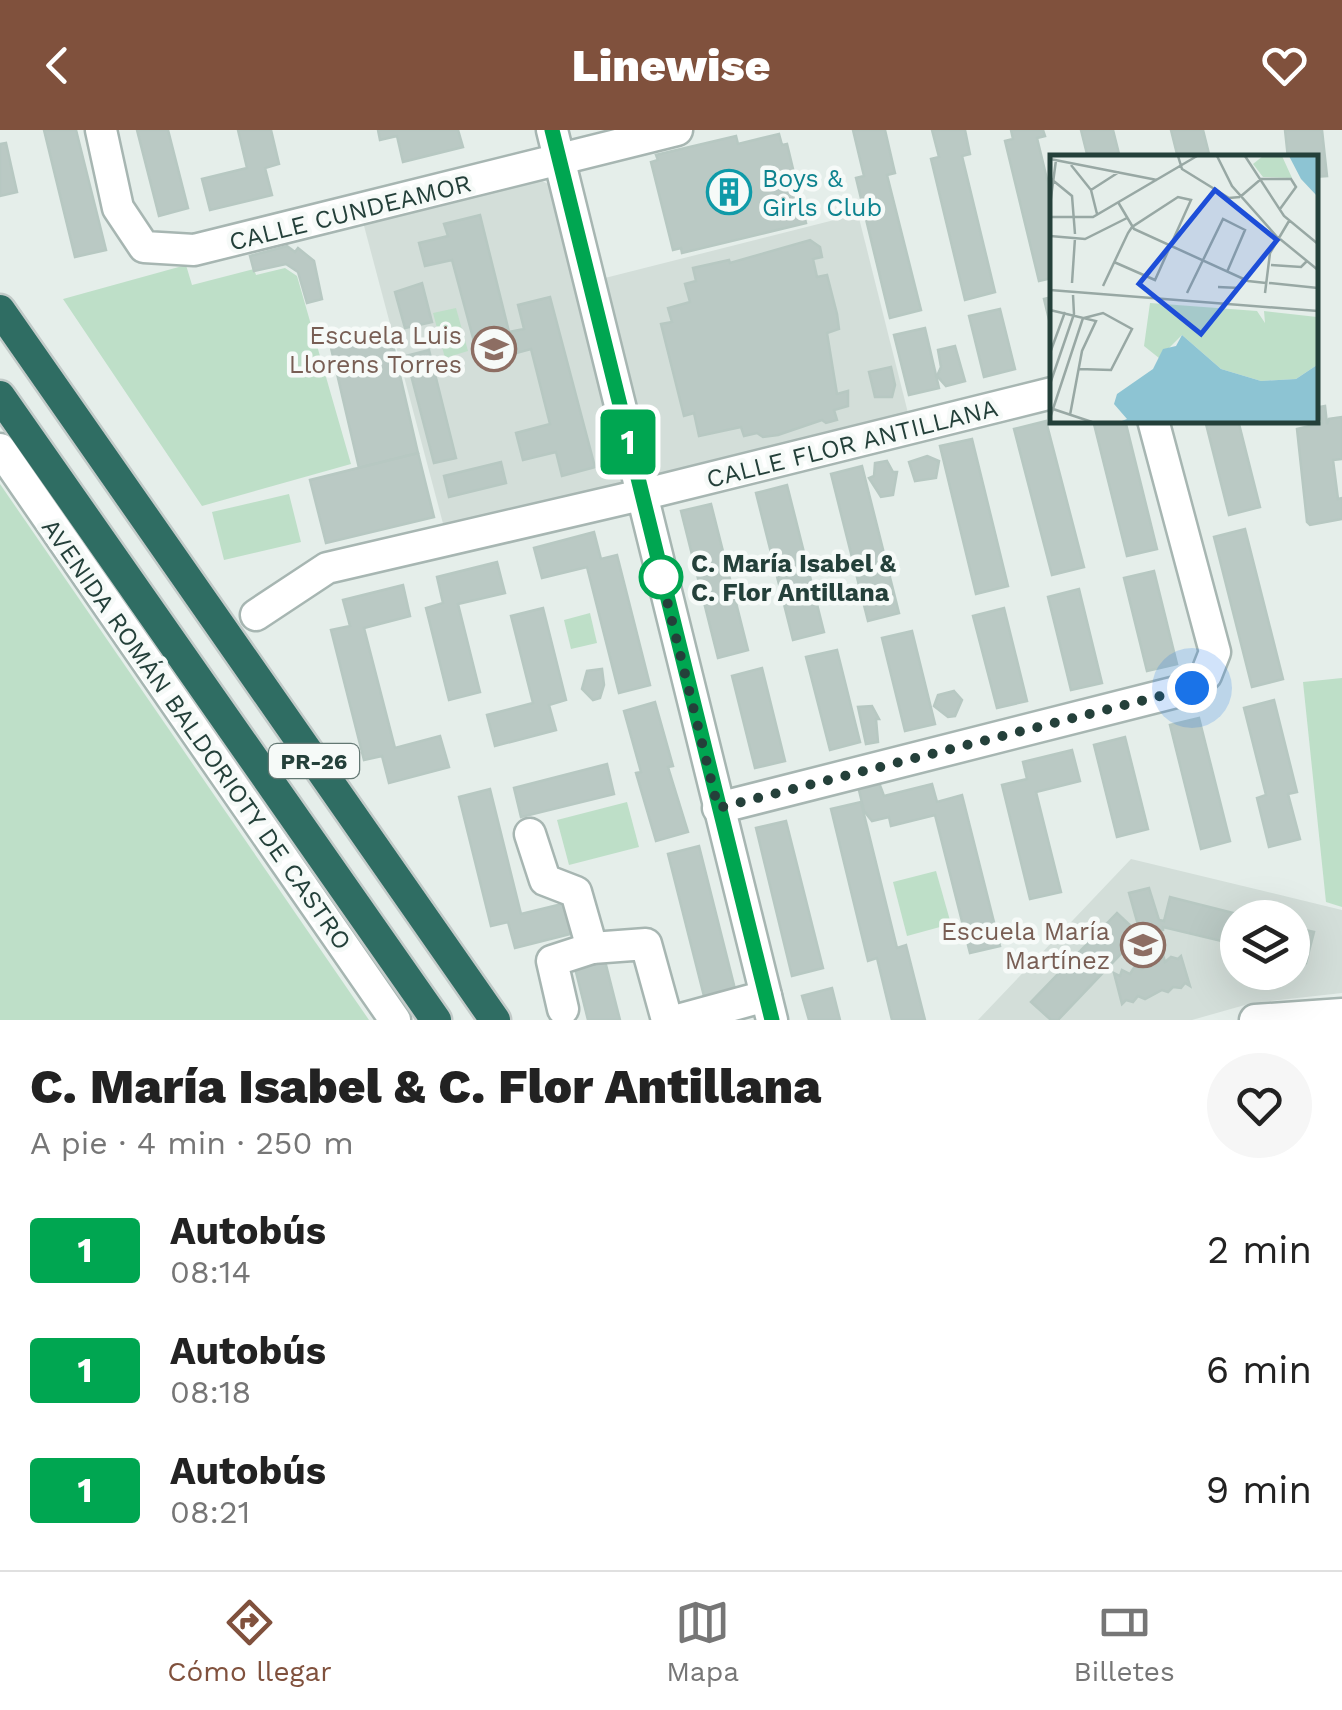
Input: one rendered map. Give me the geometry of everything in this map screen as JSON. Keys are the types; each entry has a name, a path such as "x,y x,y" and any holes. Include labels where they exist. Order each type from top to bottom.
{"highway":[{"name":"PR-26","path":"0,310 494,1020"},
{"name":"PR-26","path":"0,396 436,1020"},
{"path":"0,431 93,554 166,637"}],"street":[{"name":"CALLE CUNDEAMOR","path":"100,130 118,208 144,247 194,250 677,130"},
{"path":"552,130 769,1008 678,1020"},
{"name":"CALLE FLOR ANTILLANA","path":"256,615 327,568 1050,394"},
{"path":"718,808 1192,688 1206,675 1214,652 1154,422"},
{"name":"AVENIDA ROMÁN BALDORIOTY DE CASTRO","path":"0,449 395,1020"},
{"path":"530,834 545,880 576,892 592,948"},
{"path":"564,1009 552,961 592,948 646,944 667,1020"},
{"path":"1255,1020 1342,1014"}],"shaded area":[{"name":"Escuela Luis Llorens Torres","path":"538,179 552,186 623,477 618,491 445,531 363,222"},
{"path":"858,214 909,417 656,479 650,474 597,280"},
{"name":"Escuela María Martínez","path":"1131,859 1301,900 1220,900 1220,990 1310,990 1310,902 1342,910 1342,993 1252,1003 1192,1020 978,1020"}],"green space":[{"path":"186,265 192,285 254,269 256,275 285,268 297,276 351,464 202,506 63,299"},
{"path":"456,308 468,351 445,358 433,313"},
{"path":"0,484 369,1020 0,1020"},
{"path":"289,494 301,542 224,560 212,512"},
{"path":"590,613 597,643 571,649 564,620"},
{"path":"1342,678 1342,907 1326,902 1303,682"},
{"path":"627,802 639,847 569,865 557,820"},
{"path":"936,871 951,924 907,936 893,882"}],"building":[{"path":"44,130 76,130 106,250 75,257"},
{"path":"137,130 168,130 188,208 159,216"},
{"path":"238,130 271,130 279,164 265,168 272,195 210,210 202,179 247,168"},
{"path":"378,130 458,130 463,147 403,162 397,136 380,140"},
{"path":"853,130 885,130 895,173 887,175 921,310 890,318 856,178 864,176"},
{"path":"932,130 965,130 970,154 962,156 995,292 965,300 931,159 939,157"},
{"path":"1011,130 1043,130 1045,136 1037,138 1050,192 1050,278 1039,281 1005,141 1013,139"},
{"path":"1081,130 1113,130 1119,155 1087,155"},
{"path":"1171,130 1203,130 1209,155 1177,155"},
{"path":"1285,130 1322,130 1327,176 1317,177 1317,155 1288,155"},
{"name":"Boys & Girls Club","path":"779,134 782,145 787,144 806,223 682,253 681,248 673,250 651,162 658,160 656,155 736,136 738,144"},
{"path":"6,143 17,192 0,196 0,144"},
{"path":"480,215 509,332 524,329 518,305 550,297 595,467 562,476 556,452 523,460 516,433 550,424 531,349 505,356 502,342 476,349 452,260 425,266 419,243 448,236 444,224"},
{"path":"810,240 820,247 822,257 813,259 817,277 827,275 837,314 839,329 827,333 837,394 848,391 848,406 834,410 837,420 822,420 778,435 744,436 741,427 699,436 694,413 684,416 661,324 672,322 668,308 690,302 685,284 696,281 693,268 729,260 730,263"},
{"path":"287,246 295,252 298,248 314,261 322,299 307,303 298,272 286,264 254,271 250,256"},
{"path":"422,283 432,322 405,328 395,292"},
{"path":"1050,298 1050,324 1044,299"},
{"path":"1000,309 1015,369 984,377 969,316"},
{"path":"925,328 939,388 909,395 894,335"},
{"path":"390,332 418,453 359,468 331,348"},
{"path":"955,346 965,381 946,386 937,376 941,367 938,350"},
{"path":"429,350 456,458 434,463 406,356"},
{"path":"891,367 895,385 892,397 875,397 869,372"},
{"path":"1325,406 1327,424 1329,419 1342,417 1342,459 1333,460 1338,499 1342,498 1342,519 1310,525 1297,429 1322,423 1321,417 1317,418 1317,407"},
{"path":"1046,421 1084,567 1052,575 1014,429"},
{"path":"1094,422 1125,422 1157,549 1127,556"},
{"path":"1206,422 1239,422 1260,507 1229,515"},
{"path":"972,439 1008,586 976,594 940,446"},
{"path":"418,453 434,517 326,543 310,480"},
{"path":"927,456 939,461 936,478 915,481 909,462"},
{"path":"887,461 897,472 893,495 881,497 869,478 874,476 875,463"},
{"path":"501,462 506,483 449,497 444,476"},
{"path":"862,466 899,613 868,621 831,474"},
{"path":"787,485 824,632 793,640 756,493"},
{"path":"711,504 748,650 718,658 681,511"},
{"path":"1245,529 1283,679 1252,687 1214,537"},
{"path":"594,532 601,559 617,555 650,685 619,693 587,567 542,578 534,548"},
{"path":"497,562 505,593 458,604 480,692 449,700 426,608 443,603 437,577"},
{"path":"1154,571 1177,664 1147,671 1124,578"},
{"path":"403,585 410,616 364,628 395,748 440,736 449,767 389,783 382,756 364,760 331,630 350,626 343,600"},
{"path":"1079,589 1102,683 1071,690 1048,597"},
{"path":"543,608 566,700 549,705 556,730 495,746 487,715 533,703 511,616"},
{"path":"1004,608 1027,701 997,708 973,616"},
{"path":"912,631 935,724 905,731 882,638"},
{"path":"837,650 860,742 830,750 806,657"},
{"path":"762,668 785,761 755,768 732,676"},
{"path":"602,669 604,685 600,698 593,700 582,689 587,671"},
{"path":"954,691 962,700 955,716 948,717 934,706 938,695"},
{"path":"1274,700 1297,792 1288,794 1300,839 1269,847 1257,798 1266,795 1244,708"},
{"path":"655,702 673,766 668,767 688,832 656,841 636,773 641,772 624,711"},
{"path":"872,706 879,719 878,742 866,744 858,707"},
{"path":"1199,718 1230,841 1201,849 1170,725"},
{"path":"1125,737 1148,829 1117,837 1094,745"},
{"path":"1072,750 1080,781 1036,792 1061,892 1030,899 1002,785 1027,779 1023,762"},
{"path":"607,764 614,794 521,817 514,788"},
{"path":"878,780 884,796 932,784 937,802 962,795 1000,946 970,953 935,815 891,826 889,817 872,821 864,811 858,786"},
{"path":"490,789 521,914 566,903 574,933 515,948 508,922 491,926 459,797"},
{"path":"861,802 897,948 906,945 925,1020 892,1020 877,958 868,961 831,809"},
{"path":"786,821 823,968 792,976 756,828"},
{"path":"699,846 736,993 705,1000 668,854"},
{"path":"1149,888 1159,920 1164,921 1170,897 1220,910 1220,941 1163,927 1139,935 1058,1020 1051,1020 1031,1002 1117,913 1134,929 1138,925 1129,893"},
{"path":"1157,932 1165,962 1181,956 1190,986 1185,983 1181,988 1162,990 1145,999 1138,996 1133,1002 1126,1000 1122,1004 1114,973 1120,976 1122,970 1130,974 1135,966 1142,969 1147,963 1155,965 1150,934"},
{"path":"604,957 620,1020 588,1020 574,964"},
{"path":"832,988 840,1020 809,1020 802,996"}],"bus line":[{"name":"1","path":"552,130 772,1020"}],"place":[{"name":"Boys & Girls Club","path":"729,192"},
{"name":"Escuela Luis Llorens Torres","path":"494,349"},
{"name":"C. María Isabel & C. Flor Antillana","path":"661,577"},
{"name":"Escuela María Martínez","path":"1143,945"}],"route":[{"path":"661,577 658,564 718,808 1192,688"}]}
